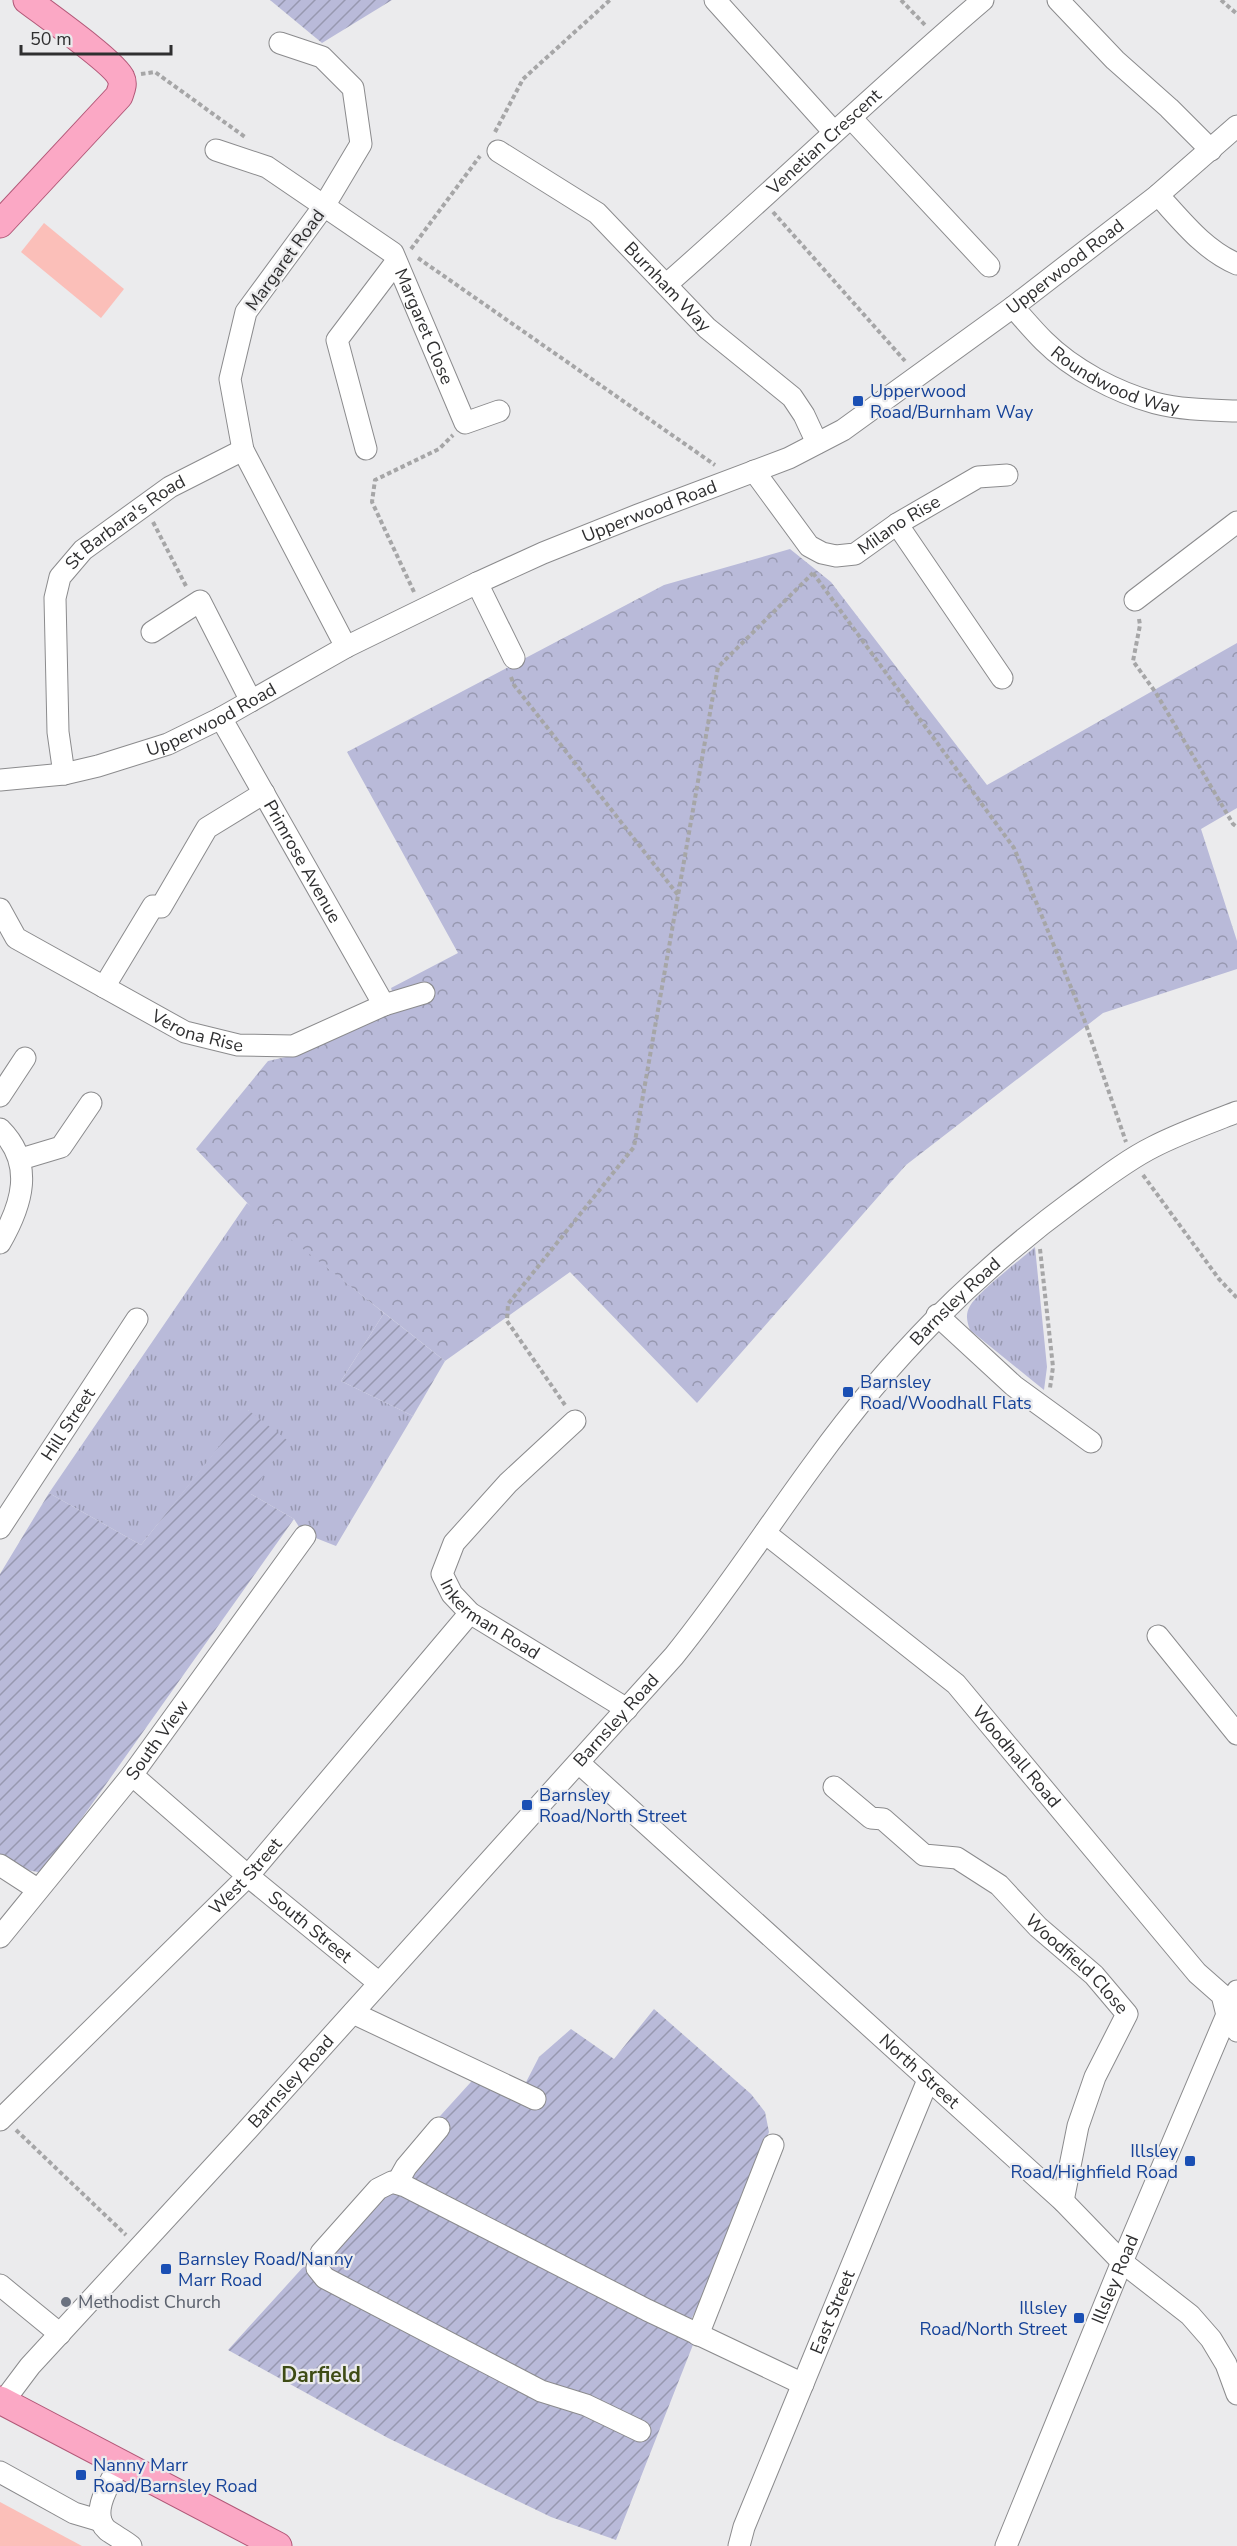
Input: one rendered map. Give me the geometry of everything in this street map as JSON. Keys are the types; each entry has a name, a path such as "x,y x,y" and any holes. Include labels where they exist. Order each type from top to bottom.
{"main road":[{"path":"0,225 119,96 122,81 103,59 27,0"},
{"path":"1,2401 278,2546"}],"street":[{"path":"715,0 833,131"},
{"name":"Venetian Crescent","path":"667,284 763,200 833,131 851,118 983,0"},
{"path":"1058,0 1115,60 1169,108 1211,150"},
{"name":"Margaret Road","path":"280,43 322,57 353,88 361,144 324,207 246,312 231,379 243,450 346,647"},
{"path":"851,118 989,266"},
{"name":"Upperwood Road","path":"0,780 64,774 168,744 221,718 346,647 477,583 585,536 789,458 843,430 1013,306 1158,195 1237,126"},
{"name":"Burnham Way","path":"490,147 597,213 707,328 792,397 804,415 817,443"},
{"name":"Margaret Close","path":"216,150 267,167 397,254 465,423"},
{"path":"1158,195 1204,244 1221,257 1237,264"},
{"path":"366,449 337,339 397,254"},
{"name":"Roundwood Way","path":"1013,306 1045,342 1106,384 1156,403 1191,409 1237,411"},
{"path":"465,423 499,411"},
{"name":"St Barbara's Road","path":"64,774 58,732 55,598 60,576 83,550 170,487 243,450"},
{"name":"Milano Rise","path":"744,475 809,546 822,553 836,556 855,554 897,524 978,477 1007,475"},
{"path":"1135,600 1237,522"},
{"path":"897,524 1002,678"},
{"path":"477,583 514,658"},
{"path":"152,632 200,601 250,701"},
{"name":"Primrose Avenue","path":"221,718 384,1005"},
{"path":"104,987 153,906 161,906 207,828 264,793"},
{"name":"Verona Rise","path":"3,924 16,938 185,1032 238,1045 292,1047 384,1005 424,993"},
{"path":"0,1096 25,1058"},
{"path":"21,1159 61,1147 91,1103"},
{"name":"Barnsley Road","path":"1,2401 30,2366 627,1709 712,1610 858,1406 937,1315 987,1268 1038,1227 1132,1159 1152,1147 1237,1112"},
{"path":"0,1130 14,1144 21,1159 21,1194 11,1225 0,1243"},
{"path":"937,1315 1014,1386 1091,1442"},
{"name":"Hill Street","path":"0,1528 137,1319"},
{"name":"Inkerman Road","path":"575,1421 508,1484 454,1543 442,1574 452,1594 470,1613 627,1709"},
{"name":"Woodhall Road","path":"765,1533 956,1684 1197,1973 1222,1995 1232,2023"},
{"name":"South View","path":"0,1937 132,1775 305,1536"},
{"name":"West Street","path":"1,2119 248,1876 470,1613"},
{"path":"1158,1636 1237,1734"},
{"name":"North Street","path":"579,1763 1063,2201 1122,2262 1190,2315 1211,2338 1226,2364 1237,2394"},
{"name":"South Street","path":"132,1775 248,1876 380,1983"},
{"name":"Woodfield Close","path":"834,1787 871,1818 883,1819 924,1855 957,1858 999,1885 1038,1927 1094,1975 1127,2014 1095,2077 1078,2126 1063,2201"},
{"path":"0,1865 37,1889"},
{"name":"Illsley Road","path":"1006,2546 1122,2262 1232,2023 1237,1991"},
{"path":"353,2013 535,2099"},
{"name":"East Street","path":"739,2546 744,2527 928,2080"},
{"path":"397,2183 406,2168 439,2128"},
{"path":"698,2335 772,2145"},
{"path":"640,2431 586,2405 541,2391 326,2278 318,2268 321,2253 378,2189 392,2182 397,2183 698,2335 803,2384"},
{"path":"0,2285 60,2334"},
{"path":"120,2463 99,2513 105,2528 132,2546"},
{"path":"0,2472 75,2513 101,2521"}],"path":[{"path":"610,0 523,79 490,147 397,254 744,475"},
{"path":"901,0 938,38"},
{"path":"1221,0 1237,14"},
{"path":"122,81 155,72 246,138"},
{"path":"763,200 919,376"},
{"path":"422,609 372,502 375,480 439,449 465,423"},
{"path":"145,506 195,605"},
{"path":"808,566 1014,849 1084,1019 1132,1159 1219,1279 1237,1298"},
{"path":"575,1421 507,1321 508,1304 634,1147 718,667 813,573"},
{"path":"1135,600 1140,625 1133,661 1156,693 1233,824 1237,827"},
{"path":"514,658 506,666 514,685 678,895"},
{"path":"1038,1227 1053,1367 1046,1409"},
{"path":"1,2119 139,2247"}],"green space":[{"path":"270,0 392,0 322,43"},
{"path":"790,549 831,582 987,785 1237,643 1237,808 1201,829 1237,941 1237,969 1103,1013 906,1165 697,1403 570,1272 445,1361 255,1211 196,1149 268,1061 304,1053 396,1002 391,988 458,953 347,752 664,585"},
{"path":"247,1203 384,1313 341,1381 413,1416 336,1546 303,1533 294,1519 251,1494 249,1410 141,1545 49,1493"},
{"path":"1035,1247 1047,1367 1044,1390 970,1330 967,1318 967,1312 974,1300"},
{"path":"384,1313 445,1361 413,1416 341,1381"},
{"path":"248,1410 287,1440 251,1494 294,1519 43,1873 0,1865 0,1574 49,1493 141,1545"},
{"path":"654,2009 751,2094 765,2112 769,2132 699,2305 689,2323 700,2327 616,2540 551,2517 388,2438 228,2350 480,2072 523,2088 539,2057 571,2029 614,2059"}],"building":[{"path":"44,223 124,289 101,318 21,252"},
{"path":"0,2502 82,2546 0,2546"}],"place":[{"name":"Upperwood Road/Burnham Way","path":"858,401"},
{"name":"Barnsley Road/Woodhall Flats","path":"848,1392"},
{"name":"Barnsley Road/North Street","path":"527,1805"},
{"name":"Illsley Road/Highfield Road","path":"1190,2161"},
{"name":"Barnsley Road/Nanny Marr Road","path":"166,2269"},
{"name":"Methodist Church","path":"66,2302"},
{"name":"Illsley Road/North Street","path":"1079,2318"},
{"name":"Nanny Marr Road/Barnsley Road","path":"81,2475"}],"district":[{"name":"Darfield","path":"321,2375"}]}
